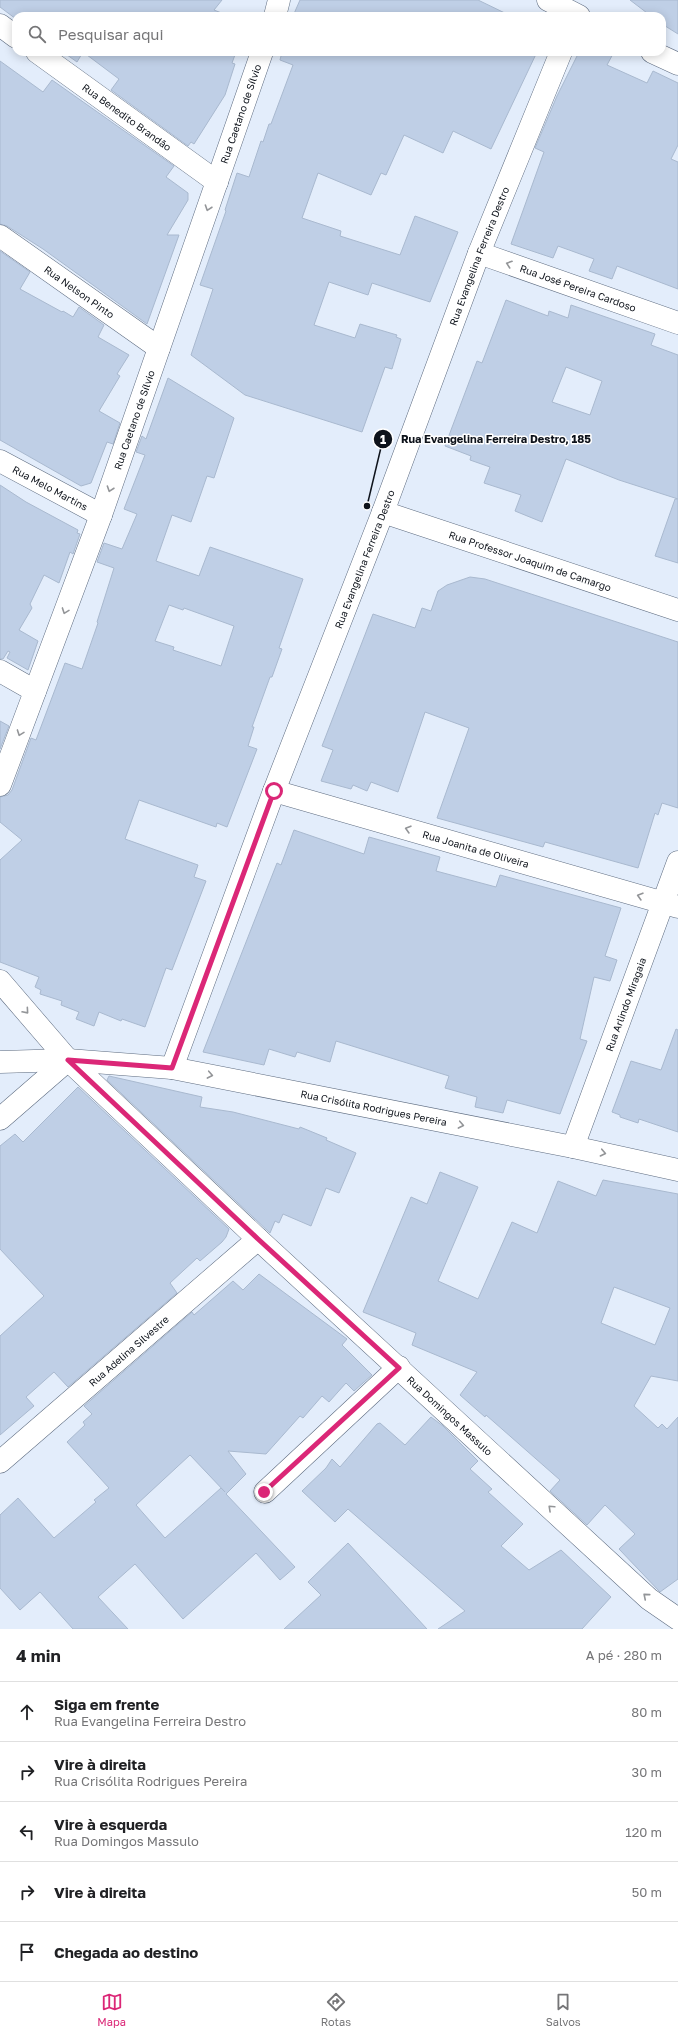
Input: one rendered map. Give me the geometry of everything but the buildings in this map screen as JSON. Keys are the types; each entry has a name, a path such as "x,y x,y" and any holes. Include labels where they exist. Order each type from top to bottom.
{"street":[{"path":"548,0 570,12"},
{"path":"0,25 12,34"},
{"name":"Rua Benedito Brandão","path":"43,56 217,182"},
{"name":"Rua Caetano de Sílvio","path":"0,785 101,515 261,56"},
{"name":"Rua Evangelina Ferreira Destro","path":"172,1068 274,791 383,512 479,253 559,56"},
{"path":"661,56 678,64"},
{"name":"Rua Nelson Pinto","path":"0,236 159,348"},
{"name":"Rua José Pereira Cardoso","path":"479,253 678,323"},
{"name":"Rua Melo Martins","path":"0,461 101,515"},
{"name":"Rua Professor Joaquim de Camargo","path":"383,512 678,610"},
{"path":"0,671 35,691"},
{"name":"Rua Joanita de Oliveira","path":"274,791 671,905"},
{"name":"Rua Arlindo Miragaia","path":"573,1147 671,905 678,862"},
{"name":"Rua Domingos Massulo","path":"0,981 68,1060 258,1239 648,1599 678,1619"},
{"path":"0,1119 68,1060"},
{"name":"Rua Crisólita Rodrigues Pereira","path":"0,1062 68,1060 172,1068 573,1147 678,1170"},
{"name":"Rua Adelina Silvestre","path":"0,1462 258,1239"},
{"path":"264,1492 399,1368"}],"place":[{"name":"Rua Evangelina Ferreira Destro, 185","path":"367,506"}],"route":[{"path":"264,1492 399,1368 258,1239 68,1060 172,1068 274,791"}]}
